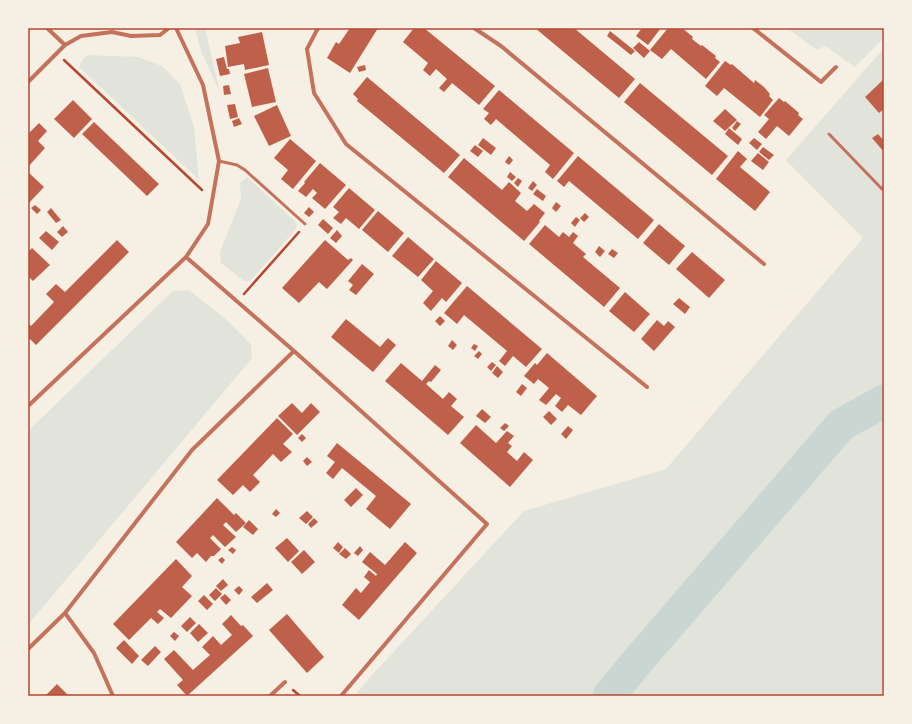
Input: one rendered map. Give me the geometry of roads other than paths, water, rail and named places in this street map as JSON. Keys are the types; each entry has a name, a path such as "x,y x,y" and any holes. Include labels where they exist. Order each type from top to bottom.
{"street":[{"path":"47,28 65,44"},
{"path":"28,82 65,44 81,36 112,32 131,36 160,35 169,28"},
{"path":"28,406 186,257 208,224 220,161 203,85 176,28"},
{"path":"318,28 307,49 314,93 346,144 647,387"},
{"path":"474,28 501,46 764,264"},
{"path":"753,28 821,82 836,67"},
{"path":"186,257 294,351 487,524 341,696"},
{"path":"28,649 65,613 192,450 294,351"},
{"path":"65,613 94,653 113,696"},
{"path":"270,696 285,682"}],"lane":[{"path":"829,134 882,189 884,187"},
{"path":"220,161 237,165 245,170 305,224"}],"waterway":[{"path":"609,696 841,425 884,401"}]}
